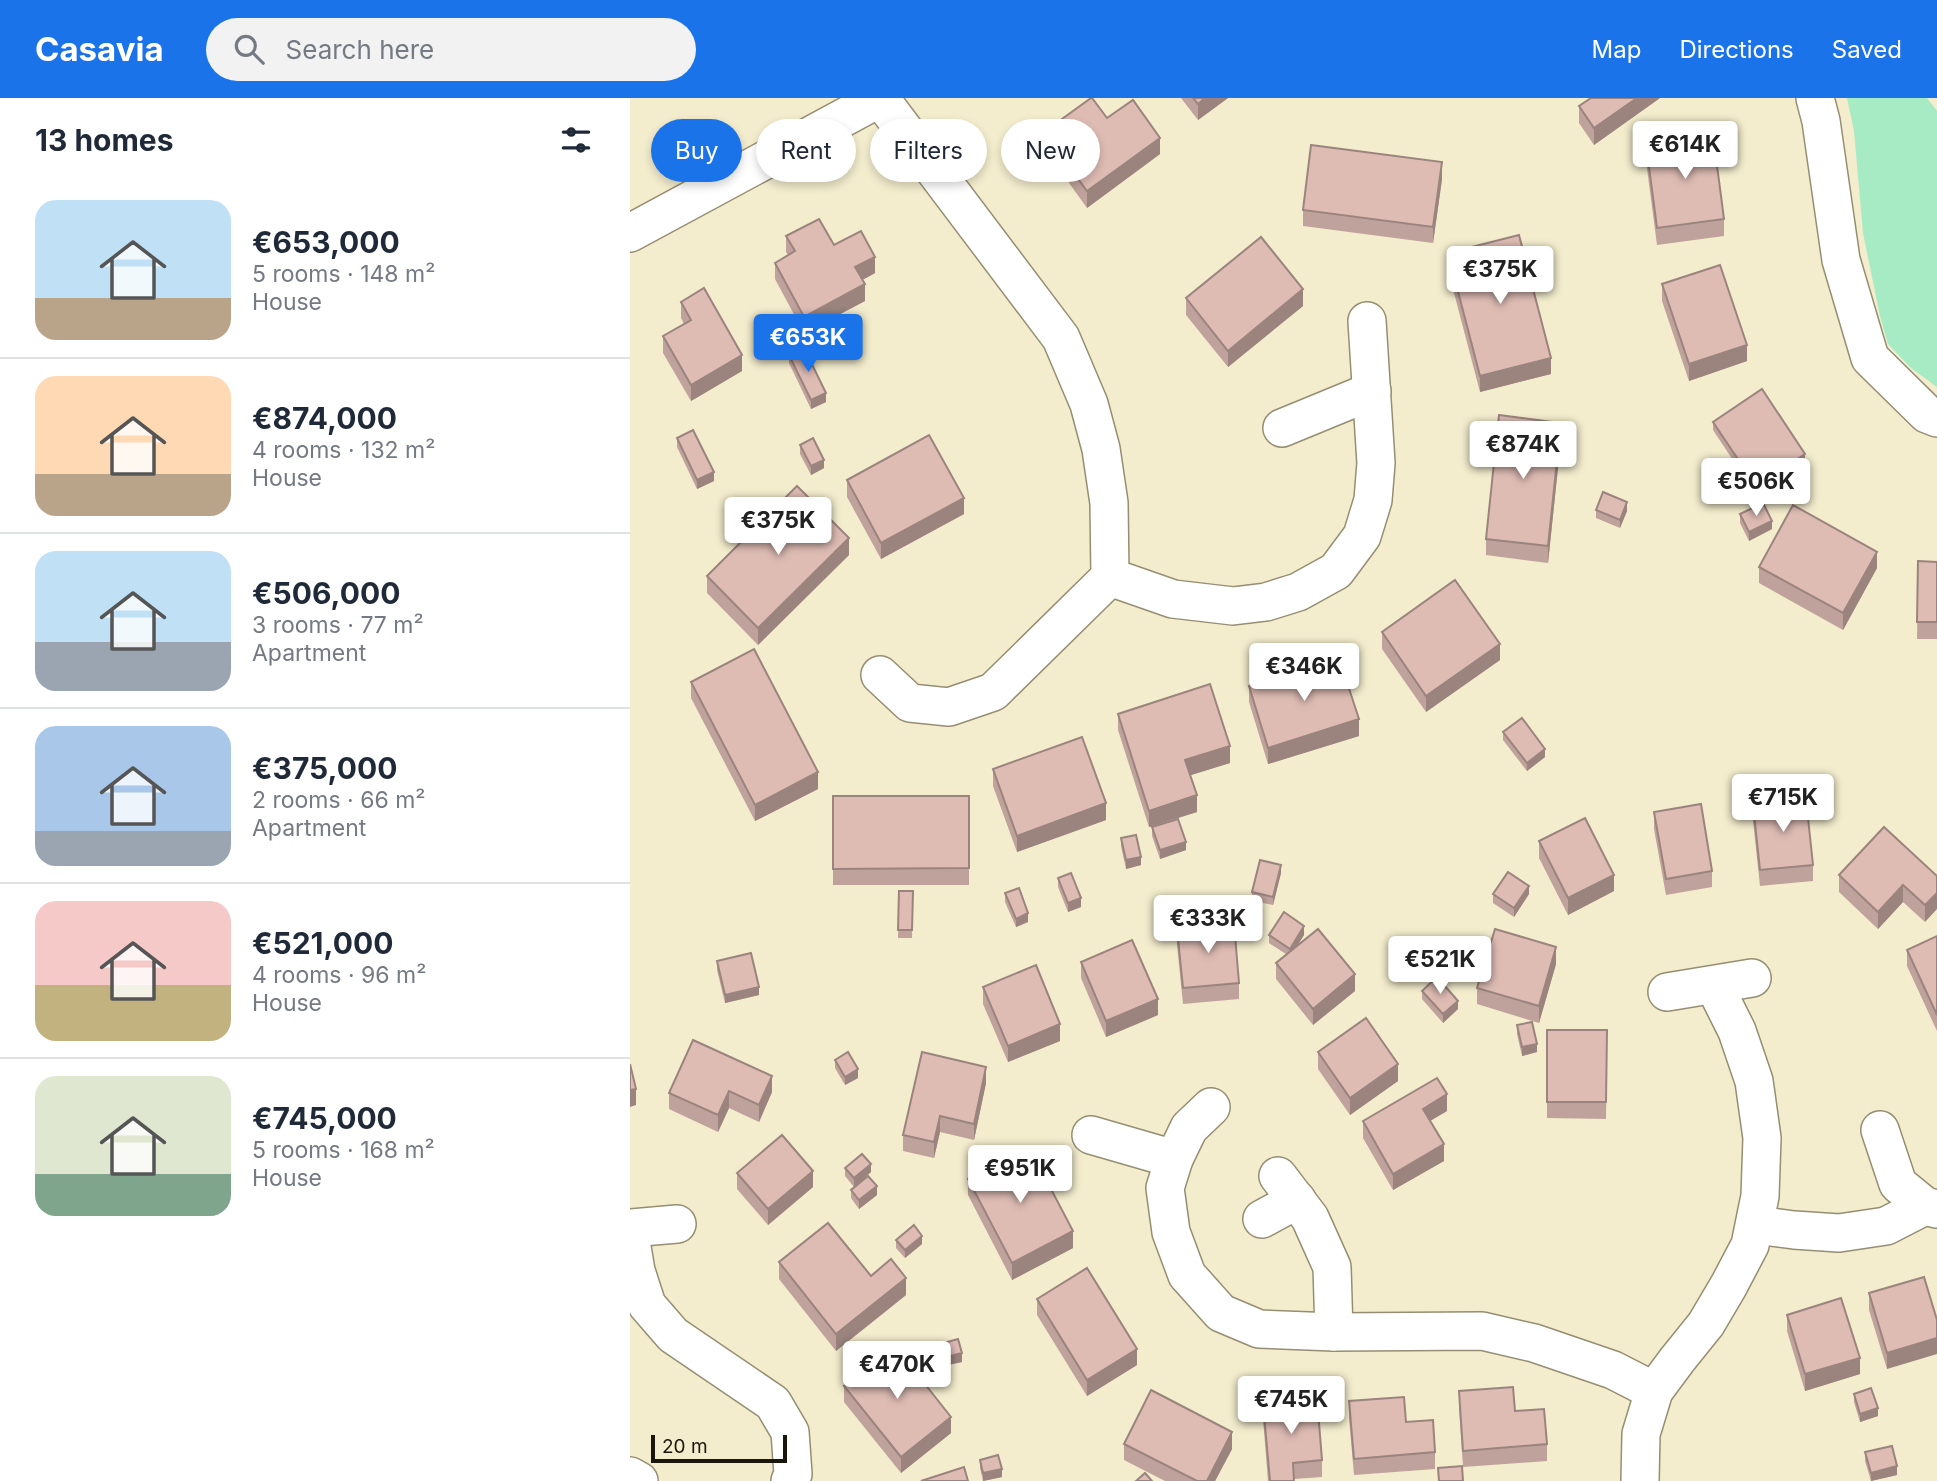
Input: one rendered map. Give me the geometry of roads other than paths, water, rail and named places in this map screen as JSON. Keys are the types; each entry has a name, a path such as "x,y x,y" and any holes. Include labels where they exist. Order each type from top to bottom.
{"street":[{"path":"630,233 880,98 1061,338 1089,404 1101,449 1109,503 1110,577 993,692 949,707 910,703 880,675"},
{"path":"1815,98 1821,121 1840,260 1870,358 1927,414 1937,418"},
{"path":"1110,577 1173,599 1233,606 1266,603 1298,592 1336,571 1362,536 1373,500 1376,463 1367,321"},
{"path":"1282,428 1372,391"},
{"path":"1667,992 1752,978"},
{"path":"1640,1481 1641,1434 1654,1391 1706,1324 1750,1245 1760,1196 1762,1138 1754,1082 1737,1031 1714,985"},
{"path":"1211,1107 1189,1128 1174,1159 1165,1188 1171,1232 1187,1275 1221,1313 1259,1329 1334,1332 1482,1331 1534,1343 1613,1370 1654,1391"},
{"path":"1880,1129 1898,1184 1931,1208"},
{"path":"1091,1135 1174,1159"},
{"path":"1262,1219 1288,1188 1310,1218 1332,1267 1334,1332"},
{"path":"1755,1225 1839,1233 1886,1226 1931,1208"},
{"path":"630,1228 677,1224"},
{"path":"630,1235 636,1270 647,1305 673,1335 773,1403 790,1432 793,1474 790,1481"},
{"path":"630,1476 639,1481"}]}
